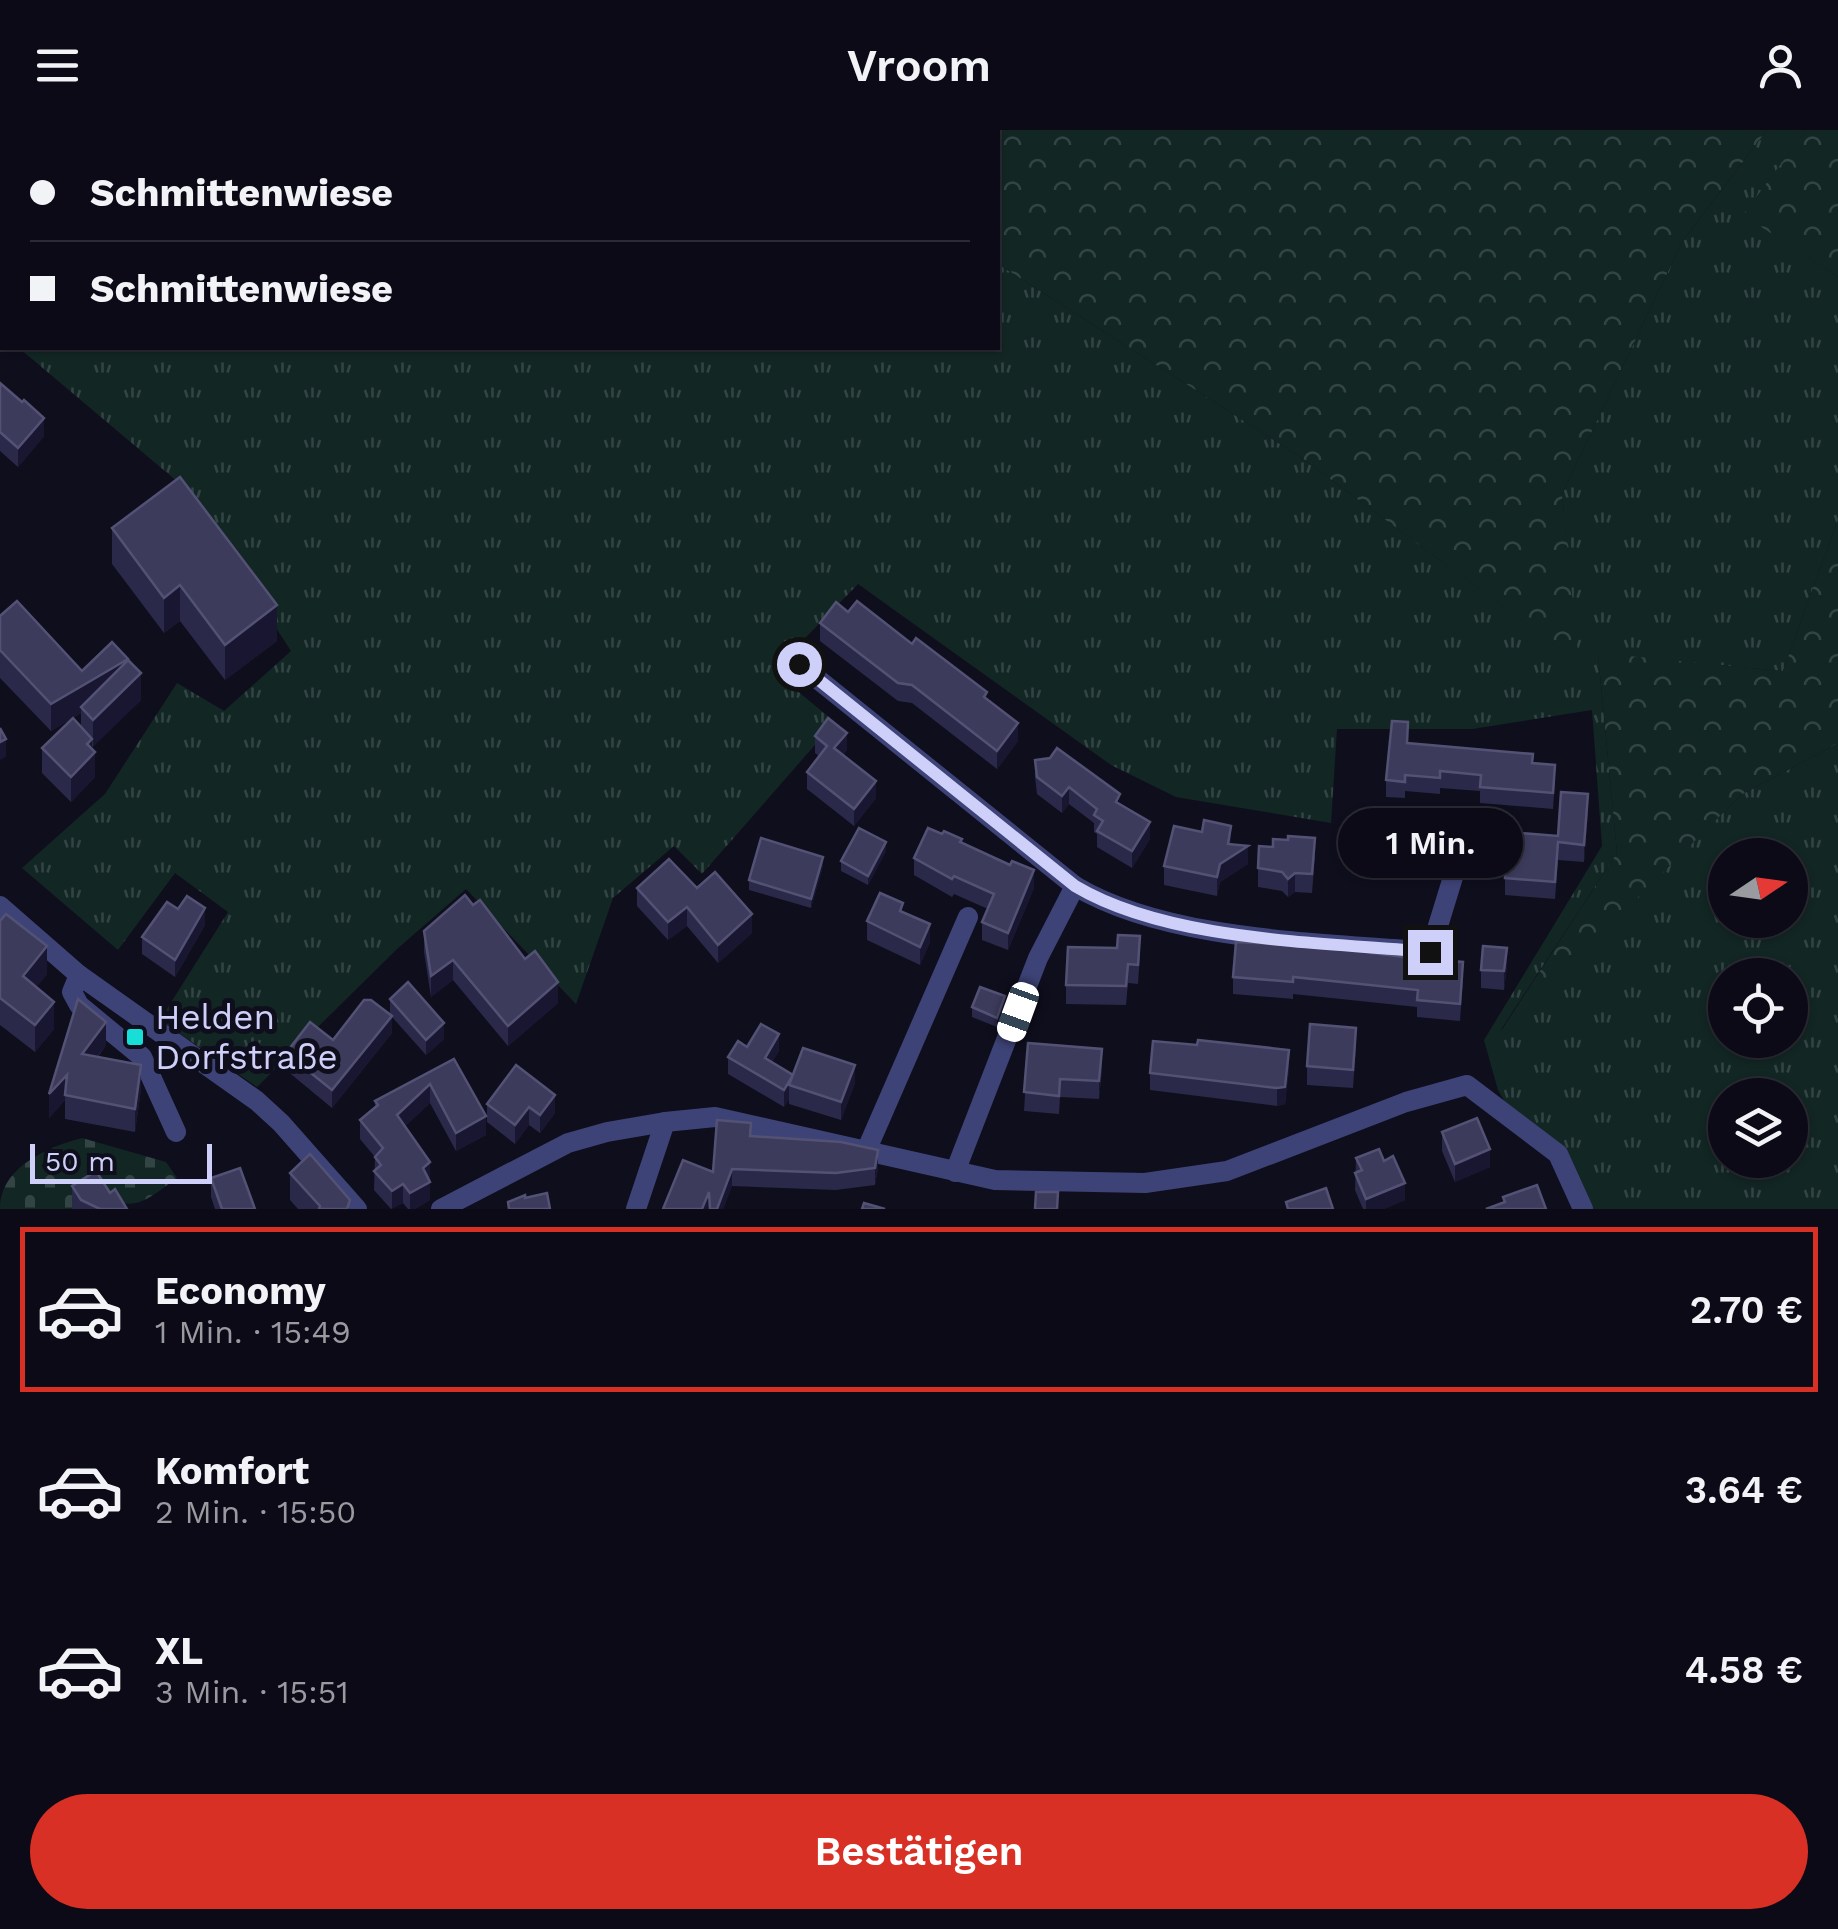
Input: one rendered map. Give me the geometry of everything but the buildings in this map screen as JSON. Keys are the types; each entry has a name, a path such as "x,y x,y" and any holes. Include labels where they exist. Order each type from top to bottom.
{"street":[{"path":"799,664 1075,886 1101,902 1190,926 1430,952 1465,838"},
{"path":"955,1172 1038,958 1075,886"},
{"path":"0,906 78,975 257,1101 357,1209"},
{"path":"867,1149 968,917"},
{"path":"78,975 72,992 79,1004 142,1057 176,1132"},
{"path":"441,1209 568,1143 665,1122 715,1117 995,1180 1144,1183 1227,1171 1406,1102 1467,1085 1558,1154 1583,1209"},
{"path":"636,1209 665,1122"}],"green space":[{"path":"1000,130 1767,130 1682,242 1562,494 1579,663 1302,458 1000,265"},
{"path":"1767,130 1806,130 1744,215 1838,277 1838,519 1783,671 1598,654 1617,853 1500,1031 1741,795 1838,743 1838,1209 1591,1209 1510,1111 1498,1090 1484,1040 1602,846 1592,710 1472,729 1337,729 1331,823 1176,797 1111,765 858,584 773,671 835,722 702,874 674,846 613,898 576,1004 466,889 397,949 257,1087 160,1020 228,912 175,873 118,950 22,868 105,794 177,683 224,711 291,651 185,488 21,350 1000,350 1000,265 1302,458 1578,662 1562,494 1682,242"},
{"path":"1806,130 1838,130 1838,277 1743,215"},
{"path":"1838,519 1838,743 1741,795 1497,1037 1617,853 1598,653 1783,671"},
{"path":"82,1138 166,1162 177,1178 137,1203 90,1196 71,1209 0,1209 2,1194 17,1170 41,1153"}],"place":[{"name":"Helden Dorfstraße","path":"135,1037"}],"route":[{"path":"799,664 1075,886 1101,902 1190,926 1430,952"}]}
